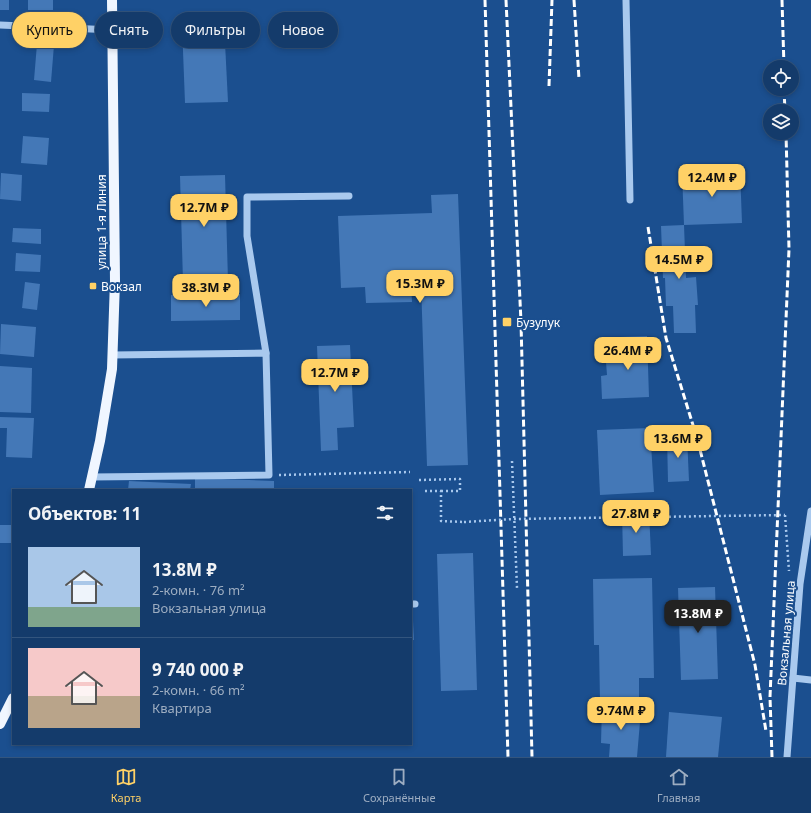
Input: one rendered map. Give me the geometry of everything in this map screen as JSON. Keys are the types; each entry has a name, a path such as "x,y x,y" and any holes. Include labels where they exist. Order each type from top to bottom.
{"main road":[{"name":"улица 1-я Линия","path":"112,0 112,12"},
{"name":"улица 1-я Линия","path":"89,489 100,441 112,369 115,281 113,48"},
{"path":"0,724 12,700"}],"street":[{"path":"626,0 630,200"},
{"path":"0,25 95,29"},
{"path":"92,477 269,476 266,353 247,236 247,197 349,196"},
{"path":"112,355 266,353"},
{"name":"Вокзальная улица","path":"787,757 800,584 811,511"},
{"path":"793,678 811,680"}],"path":[{"path":"512,461 513,519 517,588"},
{"path":"269,476 410,472"},
{"path":"419,480 460,479 460,491 425,491"},
{"path":"441,491 441,521 464,522 513,519 785,515 789,577"}],"building":[{"path":"0,0 9,0 9,10 0,10"},
{"path":"28,0 53,0 53,10 28,10"},
{"path":"37,48 54,48 51,82 34,80"},
{"path":"183,48 225,48 228,102 185,103"},
{"path":"22,93 50,94 49,112 22,111"},
{"path":"23,136 49,138 47,165 21,163"},
{"path":"740,170 742,223 684,225 682,172"},
{"path":"1,173 22,175 21,201 0,199"},
{"path":"225,175 228,281 183,282 180,176"},
{"path":"458,194 468,465 427,466 421,283 411,284 412,302 366,303 365,287 341,288 338,216 432,213 431,195"},
{"path":"684,225 686,278 696,277 698,305 695,305 696,333 674,333 673,306 666,306 665,278 663,278 661,226"},
{"path":"13,228 41,229 41,244 12,242"},
{"path":"16,253 41,255 40,272 15,271"},
{"path":"25,282 40,284 37,310 22,308"},
{"path":"240,294 240,320 171,321 171,295"},
{"path":"1,324 36,327 34,357 0,354"},
{"path":"647,336 649,397 602,399 601,376 607,375 606,362 621,361 620,337"},
{"path":"350,345 354,427 337,428 338,450 321,451 317,346"},
{"path":"0,366 32,368 31,413 0,412"},
{"path":"0,417 34,418 32,458 6,457 7,428 0,428"},
{"path":"650,428 654,492 600,495 597,430"},
{"path":"667,436 687,436 689,481 668,482"},
{"path":"195,478 274,481 274,489 195,489"},
{"path":"129,481 191,484 190,489 128,489"},
{"path":"649,511 651,555 623,556 622,512"},
{"path":"0,525 12,525 12,543 0,543"},
{"path":"473,553 477,690 441,691 437,554"},
{"path":"652,578 654,678 639,678 639,701 600,701 599,645 594,645 593,579"},
{"path":"715,587 718,679 681,680 678,588"},
{"path":"412,621 413,621 414,640 412,640"},
{"path":"602,706 641,710 637,757 609,757 610,744 601,743"},
{"path":"669,712 722,717 718,757 666,757"}],"railway":[{"path":"485,0 508,757"},
{"path":"506,0 521,322 532,757"},
{"path":"549,86 552,0"},
{"path":"574,0 579,79"},
{"path":"782,0 784,60"},
{"path":"784,96 785,104"},
{"path":"772,757 770,697 789,249 786,140"},
{"path":"648,227 666,338 697,438 755,665 766,731"}],"place":[{"name":"Вокзал","path":"93,286"},
{"name":"Бузулук","path":"507,322"}]}
